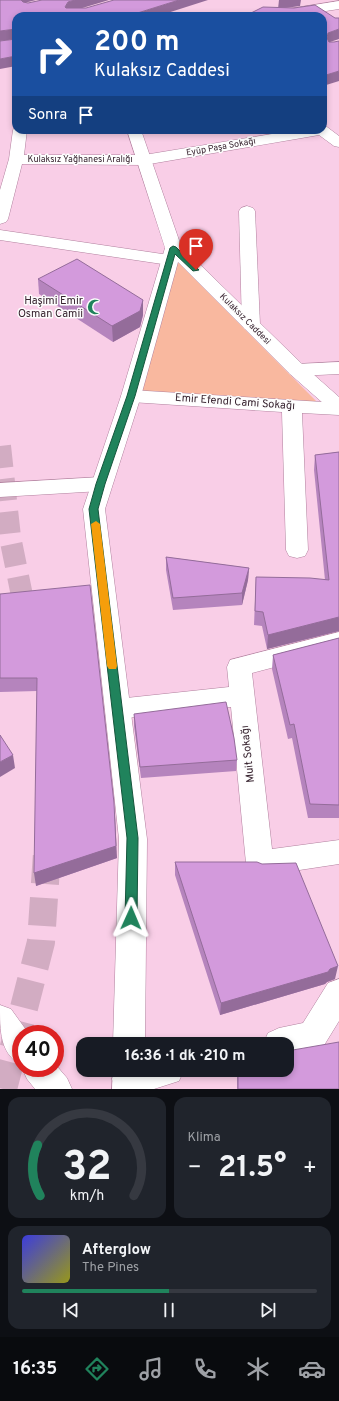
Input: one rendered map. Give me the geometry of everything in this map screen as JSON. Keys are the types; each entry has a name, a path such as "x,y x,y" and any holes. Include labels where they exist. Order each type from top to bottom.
{"street":[{"path":"295,12 339,5"},
{"path":"0,219 16,159 19,134"},
{"name":"Kulaksız Caddesi","path":"135,134 171,254 252,325 297,370 339,408"},
{"name":"Eyüp Paşa Sokağı","path":"144,160 298,134"},
{"path":"327,134 339,143"},
{"name":"Kulaksız Yağhanesi Aralığı","path":"16,159 144,160"},
{"path":"247,211 252,325"},
{"path":"0,235 171,254 131,396 94,509 133,838 129,1037"},
{"path":"297,370 339,368"},
{"name":"Emir Efendi Cami Sokağı","path":"131,396 339,408"},
{"path":"292,406 297,550"},
{"path":"0,490 101,484"},
{"name":"Muit Sokağı","path":"339,640 239,668 260,863 339,852"},
{"path":"117,709 242,696"},
{"path":"294,1040 312,1036 339,994"},
{"path":"0,1020 12,1038"},
{"path":"46,1077 56,1089"}],"shaded area":[{"path":"177,261 321,406 137,392"}],"building":[{"path":"0,0 21,0 28,3 42,0 75,0 68,2 65,7 86,8 114,0 179,0 141,12 12,12 12,30 0,31"},
{"path":"315,5 326,12 253,12 263,7 294,8"},
{"path":"327,13 335,18 339,18 339,29 328,33 327,38"},
{"path":"327,38 329,42 339,41 339,71 327,75"},
{"path":"12,40 12,57 0,59 0,41"},
{"path":"77,259 143,300 140,311 112,326 38,279"},
{"path":"339,452 339,617 268,635 263,612 255,611 256,577 310,578 329,580 315,455"},
{"path":"166,557 249,568 242,593 173,598"},
{"path":"90,585 114,803 116,846 34,873 37,678 0,678 0,594"},
{"path":"339,638 339,805 310,804 294,724 290,725 273,655"},
{"path":"226,702 237,760 140,767 134,714"},
{"path":"0,735 13,755 0,762"},
{"path":"175,862 257,862 262,864 296,863 338,966 330,969 328,972 221,1003"},
{"path":"339,1042 339,1089 238,1089 238,1077 294,1077 294,1050"}],"tunnel":[{"path":"0,446 10,537 27,620"},
{"path":"3,1089 41,942 47,853"}],"slow traffic":[{"path":"96,524 112,666"}],"place":[{"name":"Haşimi Emir Osman Camii","path":"95,307"}],"route":[{"path":"131,918 133,838 94,509 131,396 173,248 196,270"}]}
